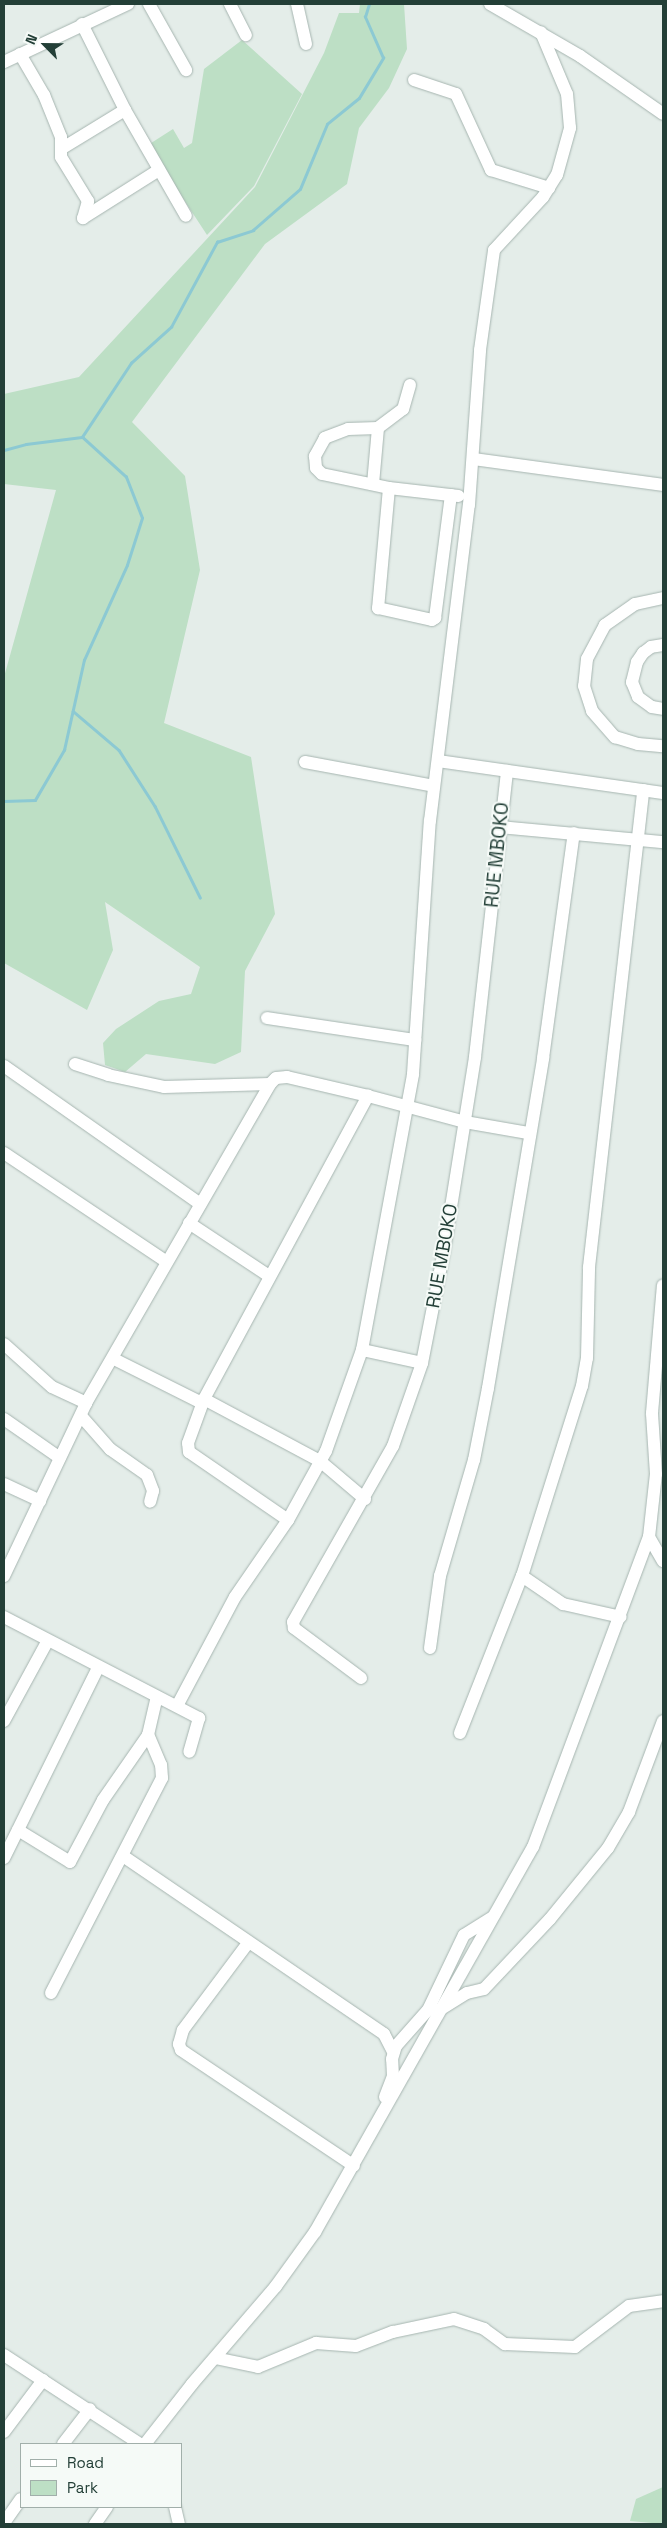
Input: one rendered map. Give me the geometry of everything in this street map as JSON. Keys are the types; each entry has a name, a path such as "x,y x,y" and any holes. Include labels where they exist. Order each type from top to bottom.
{"street":[{"path":"4,62 128,4"},
{"path":"149,4 186,70"},
{"path":"230,4 246,35"},
{"path":"297,4 306,44"},
{"path":"490,4 540,32 663,114"},
{"path":"82,24 125,110 186,216"},
{"path":"177,1706 235,1597 288,1520 320,1461 354,1380 362,1350 409,1106 434,786 470,497 480,350 494,250 549,188 562,162 570,112 560,73 540,32"},
{"path":"20,54 44,95 61,138 61,157 88,201 83,218 159,170"},
{"path":"414,80 456,94 491,170 549,188"},
{"path":"61,149 125,110"},
{"path":"410,385 403,409 378,428 335,432 324,438 315,456 316,468 322,474 389,488 470,497"},
{"path":"373,484 378,428"},
{"path":"474,459 663,485"},
{"path":"389,488 378,608 432,620 435,618 451,495"},
{"path":"663,598 635,604 604,625 587,659 584,686 592,711 610,733 625,741 663,746"},
{"path":"663,645 651,647 643,653 637,662 632,682 638,697 652,707 663,709"},
{"path":"438,761 663,793"},
{"path":"305,762 434,786"},
{"name":"RUE MBOKO","path":"361,1678 293,1625 365,1499 406,1416 422,1363 465,1122 506,770"},
{"path":"460,1733 522,1576 582,1386 587,1358 589,1267 643,790"},
{"path":"500,827 639,838 663,842"},
{"path":"430,1648 440,1576 474,1460 528,1133 543,1058 574,833"},
{"path":"267,1018 415,1040"},
{"path":"75,1064 108,1075 164,1087 270,1084"},
{"path":"4,1066 200,1204"},
{"path":"4,1576 86,1403 114,1359 167,1262 270,1084 276,1078 286,1077 409,1106 465,1122 528,1133"},
{"path":"288,1520 189,1452 189,1439 203,1401 368,1096"},
{"path":"4,1153 167,1262"},
{"path":"189,1224 269,1276"},
{"path":"146,2443 276,2286 315,2232 361,2154 436,2013 533,1847 621,1617 649,1537 656,1474 652,1413 663,1285"},
{"path":"4,1344 52,1387 86,1403"},
{"path":"362,1350 422,1363"},
{"path":"114,1359 203,1401 320,1461 365,1499"},
{"path":"81,1416 110,1449 147,1475 153,1491 150,1502"},
{"path":"4,1419 60,1458"},
{"path":"4,1484 40,1501"},
{"path":"649,1537 663,1561"},
{"path":"522,1576 562,1604 621,1617"},
{"path":"4,1617 47,1642 199,1718 189,1752"},
{"path":"4,1720 47,1642"},
{"path":"4,1858 98,1668"},
{"path":"18,1830 70,1862 103,1800 148,1735 157,1697"},
{"path":"436,2013 467,1993 484,1989 550,1919 608,1848 629,1812 663,1721"},
{"path":"51,1993 162,1778 161,1765 148,1735"},
{"path":"123,1856 216,1917 248,1943 384,2034 393,2052 393,2076 366,2135 361,2154"},
{"path":"393,2052 428,2010 464,1935 491,1918"},
{"path":"248,1943 183,2030 179,2044 181,2050 354,2166"},
{"path":"215,2358 258,2367 316,2343 356,2346 393,2332 454,2319 476,2326 505,2344 576,2347 628,2306 663,2301"},
{"path":"4,2354 90,2409 139,2443"},
{"path":"4,2432 43,2380"},
{"path":"64,2443 90,2409"},
{"path":"4,2523 20,2501"},
{"path":"95,2524 106,2508"},
{"path":"175,2508 179,2524"}],"green space":[{"path":"360,4 404,4 407,49 389,88 359,128 347,184 265,244 132,422 185,476 200,570 164,723 251,757 275,914 245,971 241,1052 215,1064 146,1054 125,1072 105,1065 103,1043 116,1029 159,1001 191,994 200,967 105,902 113,950 87,1010 4,963 4,677 56,490 4,484 4,394 79,377 255,187 324,53 339,13 359,13"},
{"path":"242,40 302,94 254,186 207,235 148,145 173,129 184,148 192,143 204,69"},
{"path":"663,2487 663,2524 630,2521 636,2499"}],"waterway":[{"path":"4,801 35,800 64,750 84,660 127,565 142,518 126,477 82,437 131,363 171,327 217,242 253,230 300,189 327,124 359,98 383,58 365,17 369,4"},
{"path":"4,450 26,444 82,437"},
{"path":"73,711 119,750 155,806 200,897"}]}
